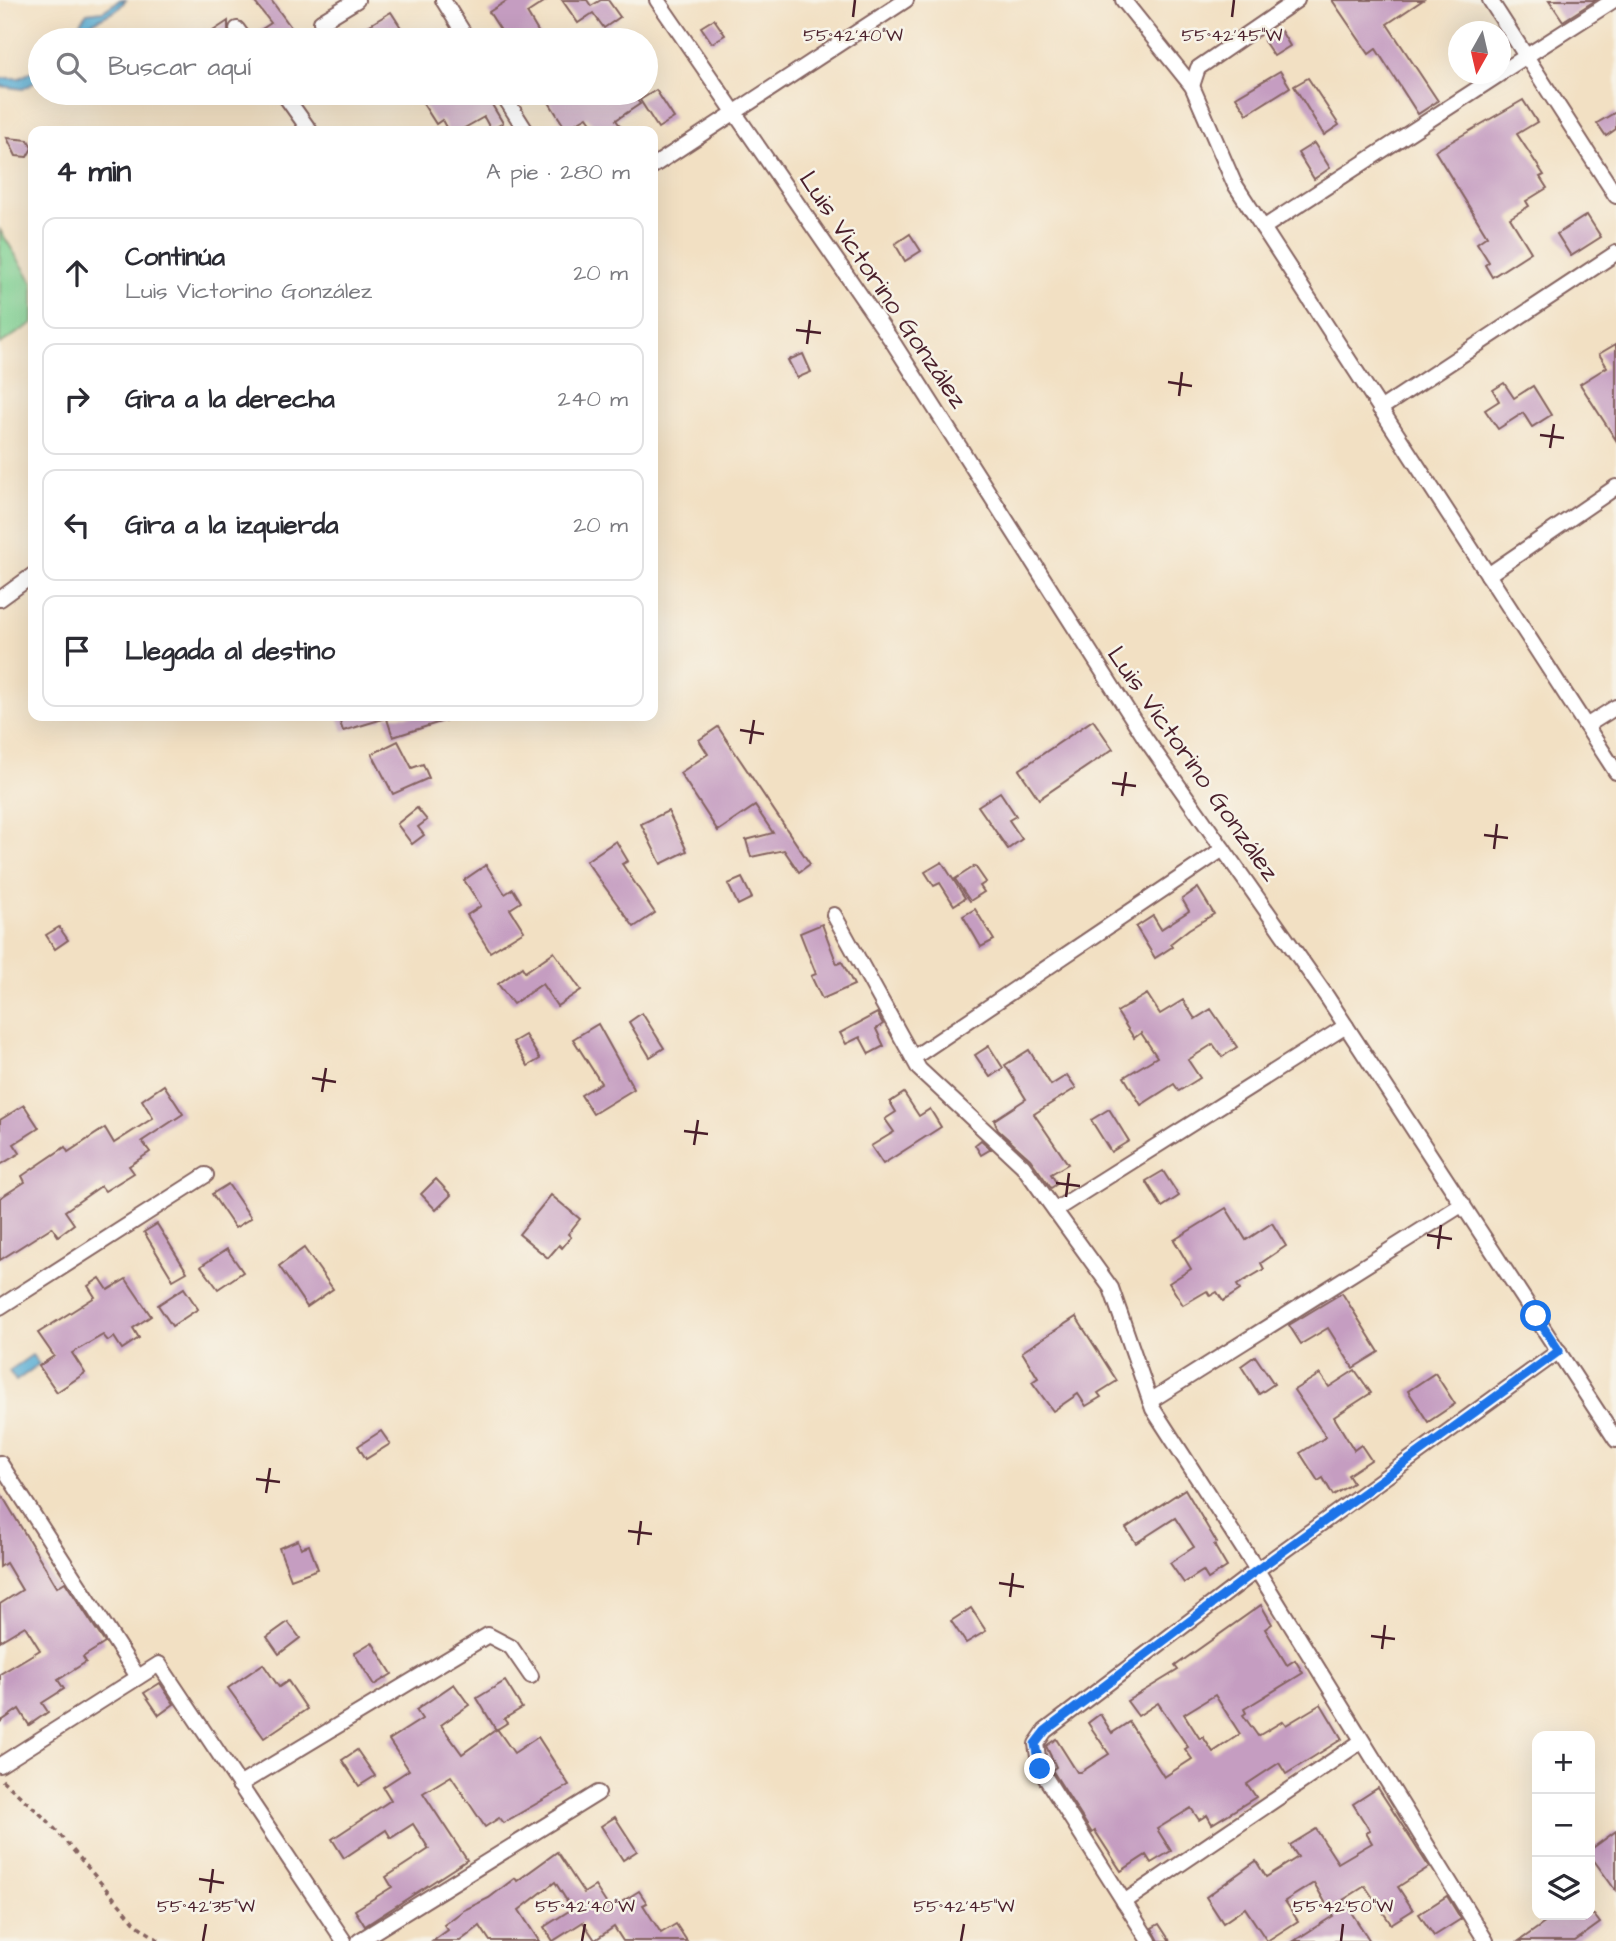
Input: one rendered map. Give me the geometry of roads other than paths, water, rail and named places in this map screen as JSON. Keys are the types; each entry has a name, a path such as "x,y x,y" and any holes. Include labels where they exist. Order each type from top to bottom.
{"street":[{"path":"321,22 357,0"},
{"path":"443,0 460,28"},
{"name":"Luis Victorino González","path":"657,0 894,344 976,469 1087,650 1346,1026 1616,1440"},
{"path":"658,163 906,0"},
{"path":"1123,0 1192,86 1234,183 1616,772"},
{"path":"1192,86 1198,68 1297,0"},
{"path":"1490,0 1616,196"},
{"path":"1511,66 1614,0"},
{"path":"1263,228 1483,84"},
{"path":"291,105 306,126"},
{"path":"510,105 523,126"},
{"path":"1380,409 1616,253"},
{"path":"1488,575 1616,487"},
{"path":"0,599 28,579"},
{"path":"1586,726 1616,707"},
{"path":"914,1058 1223,849"},
{"path":"834,915 919,1069 1023,1166 1111,1288 1150,1401 1257,1570 1483,1940"},
{"path":"1055,1210 1346,1026"},
{"path":"0,1307 206,1175"},
{"path":"1150,1401 1463,1204"},
{"path":"1149,1941 1040,1769 1035,1744 1045,1731 1257,1570 1559,1351"},
{"path":"0,1463 138,1677"},
{"path":"239,1785 488,1635 511,1647 531,1676"},
{"path":"0,1765 159,1664 344,1941"},
{"path":"1124,1902 1362,1741"},
{"path":"359,1941 598,1793"}],"water":[{"path":"120,0 126,0 117,10 87,28 76,28 87,13 103,11"},
{"path":"28,74 28,86 23,89 0,86 0,78 20,78"},
{"path":"32,1355 39,1364 16,1381 9,1371"}]}
